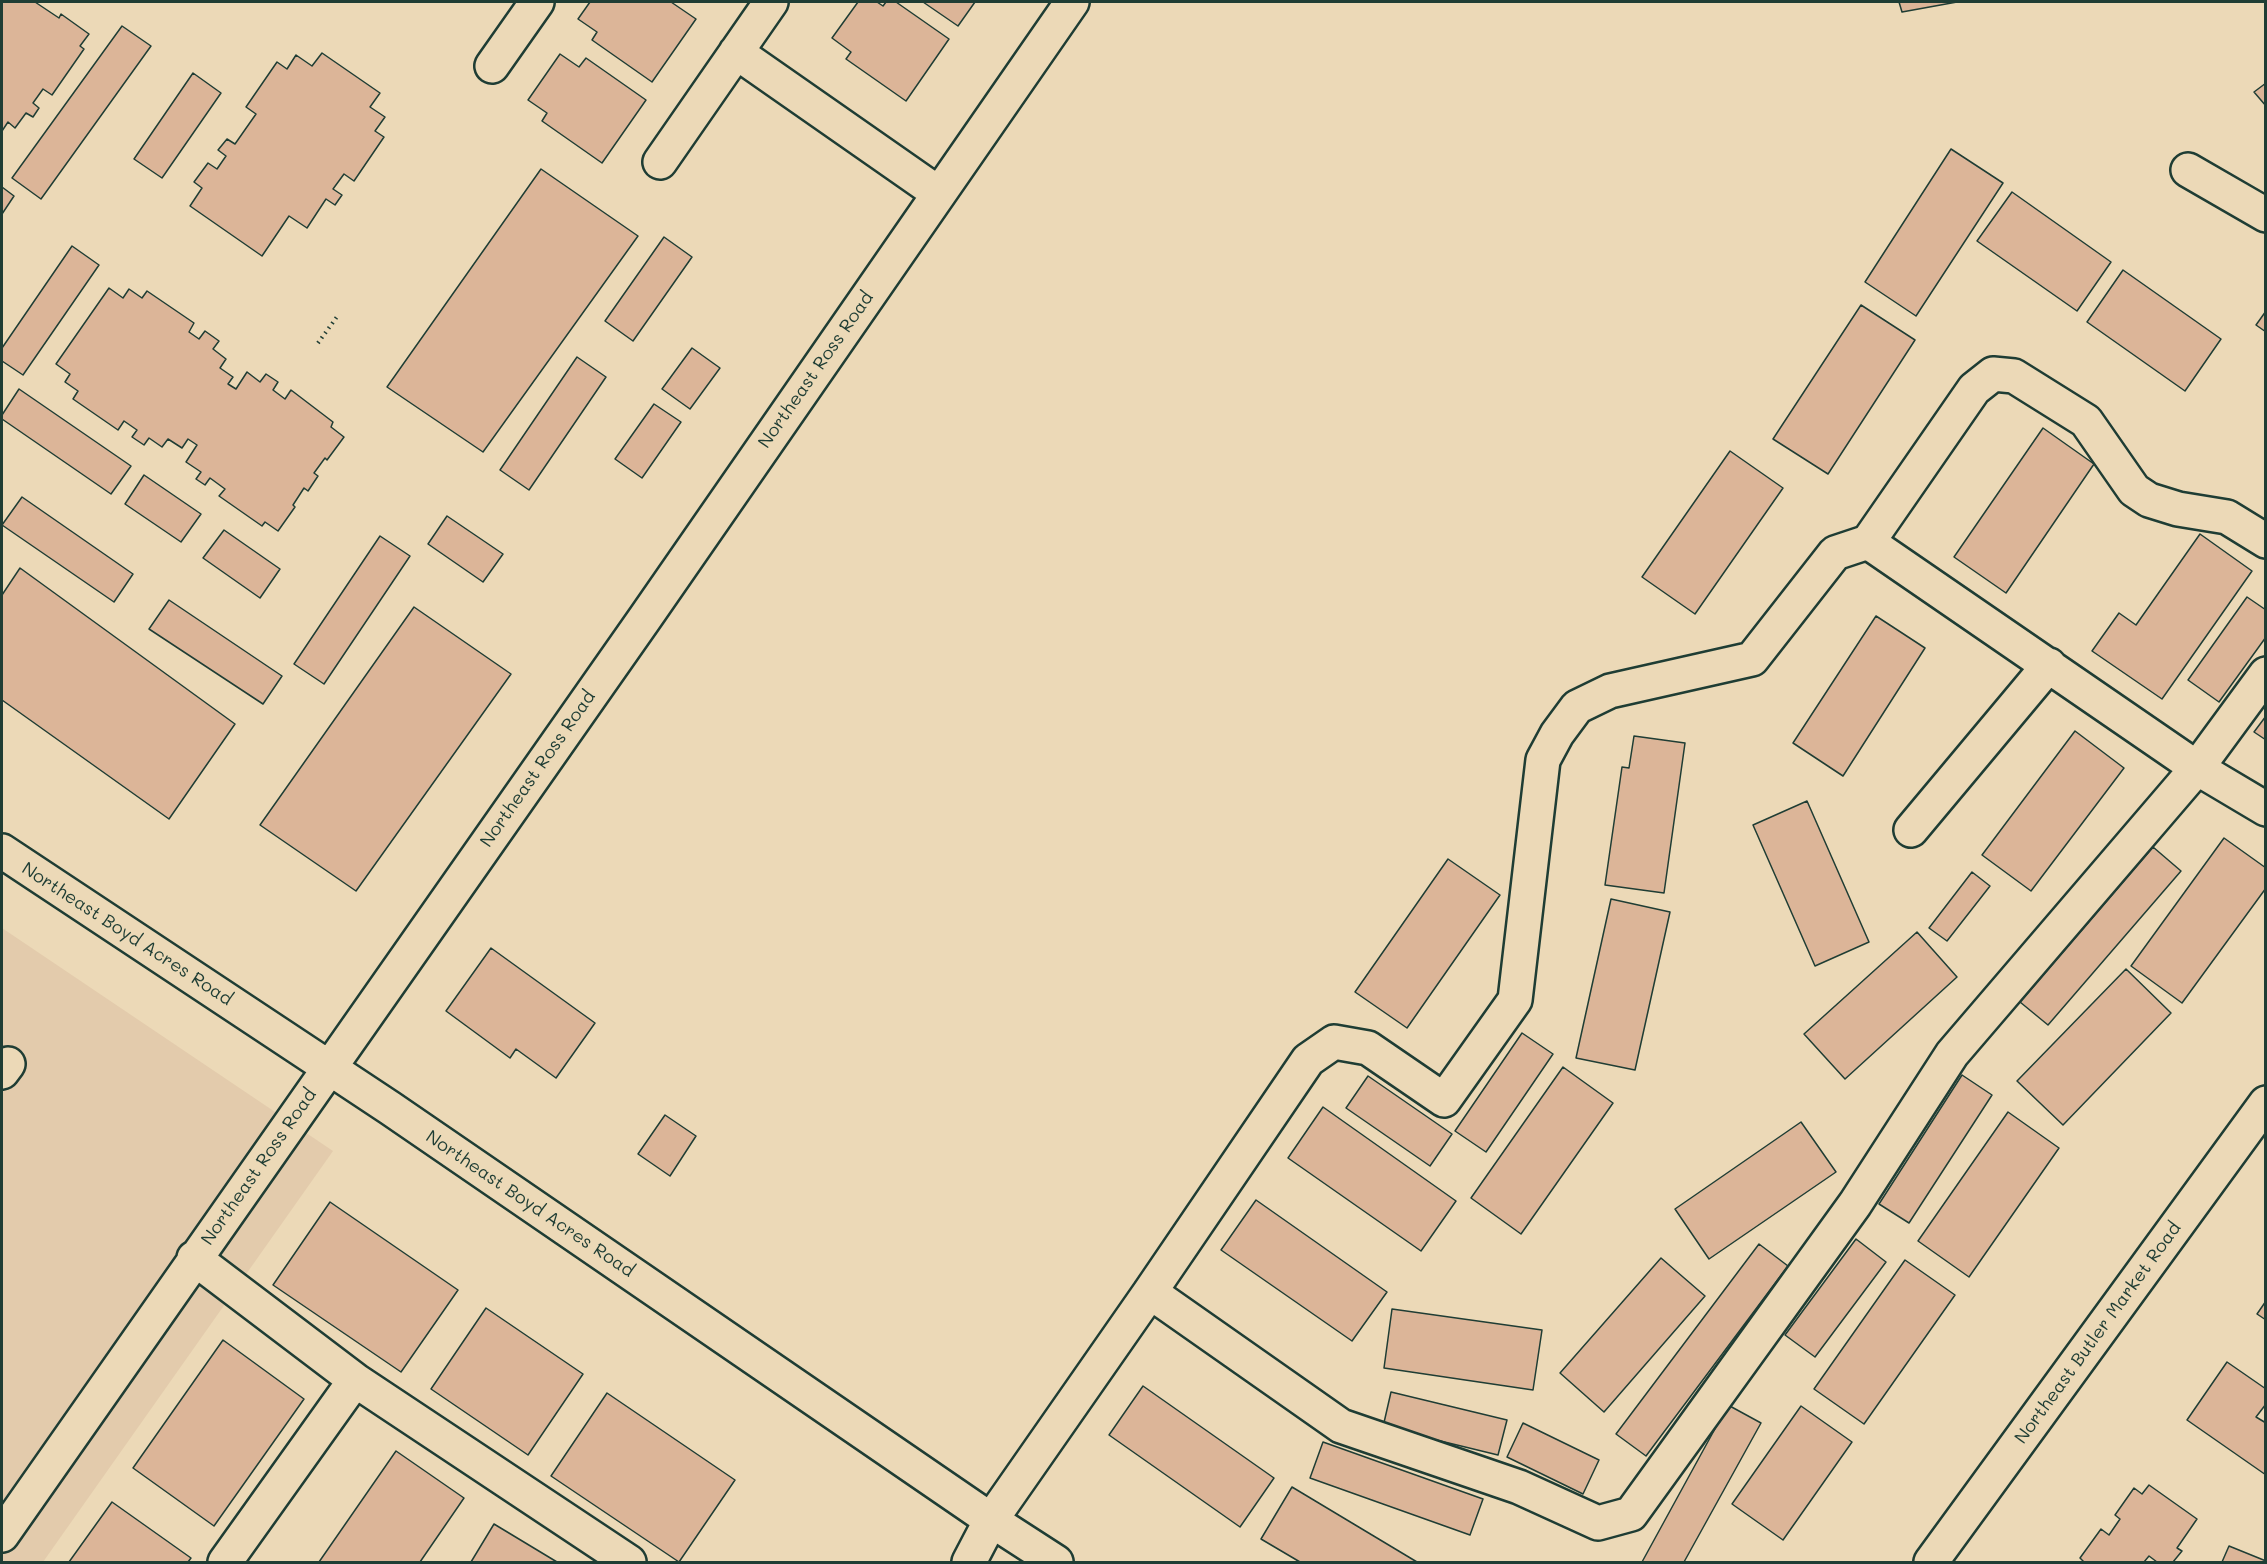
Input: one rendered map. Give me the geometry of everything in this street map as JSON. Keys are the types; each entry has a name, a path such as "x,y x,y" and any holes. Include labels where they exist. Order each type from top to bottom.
{"street":[{"path":"492,66 537,2"},
{"path":"660,162 771,2"},
{"name":"Northeast Ross Road","path":"2,1535 194,1258 645,618 1072,2"},
{"path":"736,52 938,193"},
{"path":"2188,170 2265,215"},
{"path":"969,1563 991,1520 1308,1060 1334,1042 1368,1048 1444,1100 1515,1000 1544,760 1557,734 1577,707 1610,692 1752,660 1835,553 1868,542 1974,389 1993,374 2014,376 2086,422 2134,490 2149,500 2178,509 2227,517 2265,541"},
{"path":"1868,542 2197,768 2265,809"},
{"path":"1911,830 2049,665"},
{"path":"1150,1292 1341,1426 1519,1487 1598,1522 1631,1514 1855,1204 1952,1054 2197,768 2265,674"},
{"name":"Northeast Boyd Acres Road","path":"2,851 329,1067 1056,1563"},
{"name":"Northeast Butler Market Road","path":"1931,1563 2265,1103"},
{"path":"194,1258 355,1380 629,1563"},
{"path":"225,1563 355,1380"}],"path":[{"path":"318,343 339,314"}],"shaded area":[{"path":"2,928 333,1151 43,1562 2,1562"}],"building":[{"path":"2,2 35,2 59,18 61,14 89,34 80,46 84,49 52,95 43,89 33,103 39,108 33,117 26,113 15,128 8,122 2,131"},
{"path":"590,2 671,2 696,19 652,82 592,40 597,32 578,19"},
{"path":"858,2 877,2 883,6 886,2 896,2 949,39 906,101 846,59 851,52 832,38"},
{"path":"923,2 975,2 958,26"},
{"path":"1899,2 1957,2 1902,12"},
{"path":"122,26 151,46 41,199 12,178"},
{"path":"322,53 380,93 370,107 385,117 375,131 384,137 354,181 344,174 333,189 342,195 335,205 326,199 307,228 289,216 262,256 190,206 202,188 194,182 208,163 217,169 226,156 218,150 227,139 235,144 256,114 246,107 277,62 287,69 296,55 312,66"},
{"path":"560,54 579,67 586,58 646,100 602,163 542,121 547,113 528,100"},
{"path":"193,73 221,93 162,178 134,159"},
{"path":"2266,83 2266,106 2254,92"},
{"path":"1951,149 2003,183 1916,316 1865,282"},
{"path":"541,169 638,236 483,452 387,387"},
{"path":"2,187 14,196 2,214"},
{"path":"2012,192 2111,262 2077,311 1977,241"},
{"path":"664,237 692,257 633,341 605,321"},
{"path":"72,246 99,265 23,375 2,361 2,348"},
{"path":"2123,270 2221,339 2185,391 2087,322"},
{"path":"109,288 123,298 129,289 142,298 147,291 194,323 189,332 199,339 205,331 219,341 213,349 226,359 220,368 233,377 228,384 236,389 247,372 260,382 266,374 278,382 273,390 285,399 291,390 333,422 331,427 344,437 314,473 318,476 308,491 304,488 293,505 295,507 278,531 265,522 262,526 219,496 225,489 210,478 205,485 196,479 201,472 186,462 197,445 188,439 182,448 168,439 162,447 149,438 144,445 132,437 137,430 124,421 118,430 73,399 78,391 65,382 70,374 56,364"},
{"path":"1861,305 1915,340 1828,474 1773,439"},
{"path":"2266,311 2266,332 2256,325"},
{"path":"692,348 720,368 690,409 662,389"},
{"path":"577,357 606,377 529,490 500,470"},
{"path":"19,389 131,466 111,494 2,419 2,415"},
{"path":"654,404 681,422 642,478 615,459"},
{"path":"2043,428 2094,464 2006,593 1954,557"},
{"path":"1730,451 1783,488 1695,614 1642,577"},
{"path":"144,475 201,514 181,542 125,504"},
{"path":"22,497 133,574 114,602 2,525"},
{"path":"447,516 503,554 483,582 428,544"},
{"path":"224,530 280,569 260,598 203,558"},
{"path":"2200,534 2252,571 2162,699 2092,651 2119,613 2136,625"},
{"path":"380,536 410,556 324,684 294,664"},
{"path":"20,568 235,724 169,819 2,700 2,595"},
{"path":"2247,597 2266,610 2266,637 2219,702 2188,680"},
{"path":"169,600 282,676 263,704 149,629"},
{"path":"414,607 511,674 356,891 260,825"},
{"path":"1876,616 1925,648 1843,776 1793,743"},
{"path":"2266,716 2266,740 2254,732"},
{"path":"2075,731 2124,768 2031,891 1982,855"},
{"path":"1634,736 1685,743 1664,893 1605,885 1622,767 1629,768"},
{"path":"1807,801 1869,942 1815,966 1753,825"},
{"path":"2224,838 2266,868 2266,888 2182,1003 2131,966"},
{"path":"2153,847 2181,871 2048,1025 2020,1002"},
{"path":"1448,859 1500,895 1407,1028 1355,992"},
{"path":"1972,872 1990,886 1947,941 1929,928"},
{"path":"1611,899 1670,912 1635,1070 1576,1058"},
{"path":"1917,932 1957,977 1845,1079 1804,1034"},
{"path":"491,948 595,1023 556,1078 516,1049 510,1058 446,1011"},
{"path":"2126,969 2171,1013 2063,1125 2017,1081"},
{"path":"1522,1033 1553,1054 1486,1152 1455,1131"},
{"path":"1563,1067 1613,1103 1521,1234 1471,1198"},
{"path":"1962,1075 1992,1095 1909,1223 1879,1204"},
{"path":"1368,1076 1452,1134 1430,1166 1346,1108"},
{"path":"1323,1107 1456,1201 1421,1251 1288,1158"},
{"path":"2008,1112 2059,1148 1969,1277 1918,1241"},
{"path":"665,1115 696,1136 670,1176 638,1154"},
{"path":"1801,1122 1836,1172 1709,1259 1675,1209"},
{"path":"1256,1200 1387,1292 1352,1341 1221,1250"},
{"path":"330,1202 458,1290 401,1372 273,1285"},
{"path":"1856,1239 1886,1262 1815,1357 1785,1335"},
{"path":"1759,1244 1788,1266 1646,1456 1616,1434"},
{"path":"1661,1258 1705,1296 1604,1412 1560,1373"},
{"path":"1905,1260 1955,1295 1864,1424 1814,1389"},
{"path":"2266,1301 2266,1320 2257,1314"},
{"path":"486,1308 583,1374 528,1455 431,1389"},
{"path":"1392,1309 1542,1330 1533,1390 1384,1368"},
{"path":"223,1340 304,1399 214,1526 133,1468"},
{"path":"2227,1362 2266,1389 2266,1404 2256,1417 2266,1423 2266,1475 2187,1420"},
{"path":"1143,1386 1274,1478 1240,1527 1109,1435"},
{"path":"1391,1392 1507,1420 1498,1455 1383,1427"},
{"path":"607,1393 735,1480 679,1562 551,1476"},
{"path":"1728,1405 1761,1423 1684,1562 1642,1562"},
{"path":"1801,1406 1852,1442 1783,1540 1732,1504"},
{"path":"1523,1423 1599,1460 1583,1494 1507,1457"},
{"path":"1323,1442 1483,1499 1470,1535 1310,1478"},
{"path":"396,1451 464,1498 420,1562 319,1562"},
{"path":"2149,1485 2197,1519 2177,1548 2182,1551 2173,1562 2157,1562 2149,1556 2144,1562 2084,1562 2080,1558 2101,1529 2109,1535 2120,1519 2115,1515 2134,1488 2142,1494"},
{"path":"1292,1487 1417,1562 1300,1562 1261,1539"},
{"path":"112,1502 191,1558 188,1562 69,1562"},
{"path":"494,1524 557,1562 471,1562"},
{"path":"2229,1546 2266,1561 2266,1562 2222,1562"}]}
